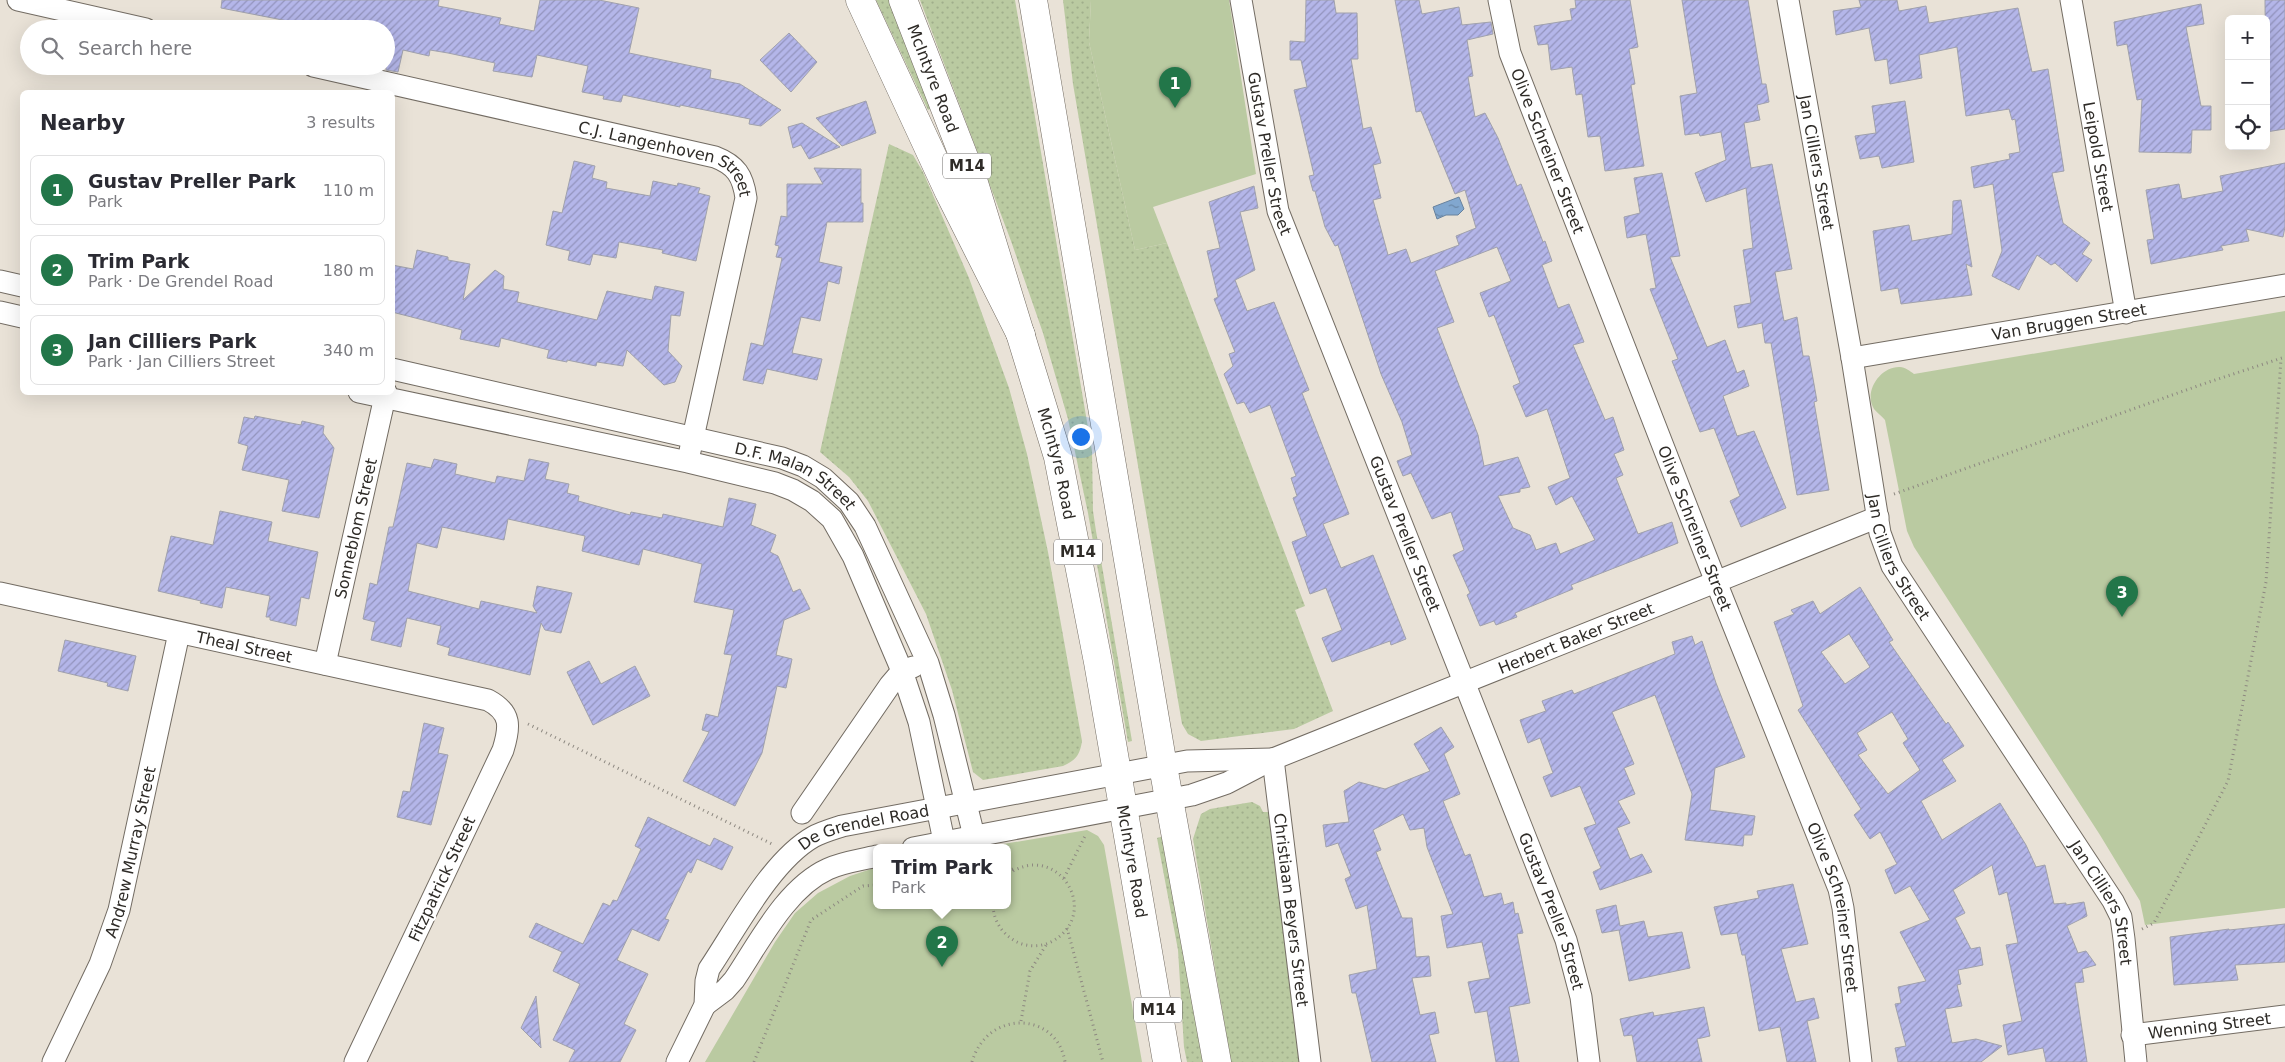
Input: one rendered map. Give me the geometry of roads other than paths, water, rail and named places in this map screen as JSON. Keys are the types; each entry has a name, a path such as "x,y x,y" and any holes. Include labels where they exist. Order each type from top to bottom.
{"main road":[{"path":"860,0 950,192 1021,335"},
{"name":"McIntyre Road","path":"903,0 974,183 1060,466 1098,662 1167,1062"},
{"name":"M14","path":"1033,0 1163,766 1216,1062"}],"street":[{"path":"18,0 106,20"},
{"name":"Gustav Preller Street","path":"1241,0 1278,211 1572,956 1581,997 1589,1062"},
{"name":"Olive Schreiner Street","path":"1499,0 1503,26 1513,62 1716,582 1839,888 1861,1062"},
{"name":"Jan Cilliers Street","path":"1788,0 1885,549 1892,566 2114,900 2121,917 2124,939 2136,1062"},
{"name":"Leipold Street","path":"2071,0 2126,313"},
{"name":"C.J. Langenhoven Street","path":"353,75 715,156 734,166 744,183 746,198 688,462"},
{"path":"0,281 20,286"},
{"name":"Van Bruggen Street","path":"1852,358 2126,313 2285,284"},
{"path":"0,312 20,317"},
{"name":"D.F. Malan Street","path":"395,370 782,458 803,466 823,478 849,502 865,526 928,662 967,803 974,836"},
{"name":"D.F. Malan Street","path":"385,395 775,483 793,490 812,501 832,520 853,556 902,671 919,722 944,841"},
{"name":"Sonneblom Street","path":"325,664 385,395"},
{"name":"Herbert Baker Street","path":"1122,809 1192,795 1227,783 1273,759 1878,517"},
{"name":"Theal Street","path":"0,594 488,700 505,713"},
{"name":"Andrew Murray Street","path":"53,1062 100,964 119,910 178,633"},
{"path":"802,813 902,671 928,662"},
{"name":"Fitzpatrick Street","path":"355,1062 503,750 508,733 505,713"},
{"name":"Herbert Baker Street","path":"1116,774 1196,760 1273,759"},
{"name":"Christiaan Beyers Street","path":"1273,759 1310,1062"},
{"name":"De Grendel Road","path":"677,1062 705,1005 706,981 709,969 767,881 792,853 813,837 842,826 1116,774"},
{"name":"De Grendel Road","path":"931,844 1122,809"},
{"name":"De Grendel Road","path":"705,1005 725,990 734,980 786,903 804,884 828,869 873,857"},
{"name":"Wenning Street","path":"2132,1035 2285,1016"}],"water":[{"path":"1459,197 1464,209 1458,215 1446,215 1437,219 1433,207"}],"place":[{"name":"Gustav Preller Park","path":"1175,108"},
{"name":"Jan Cilliers Park","path":"2122,617"},
{"name":"Trim Park","path":"942,967"}]}
